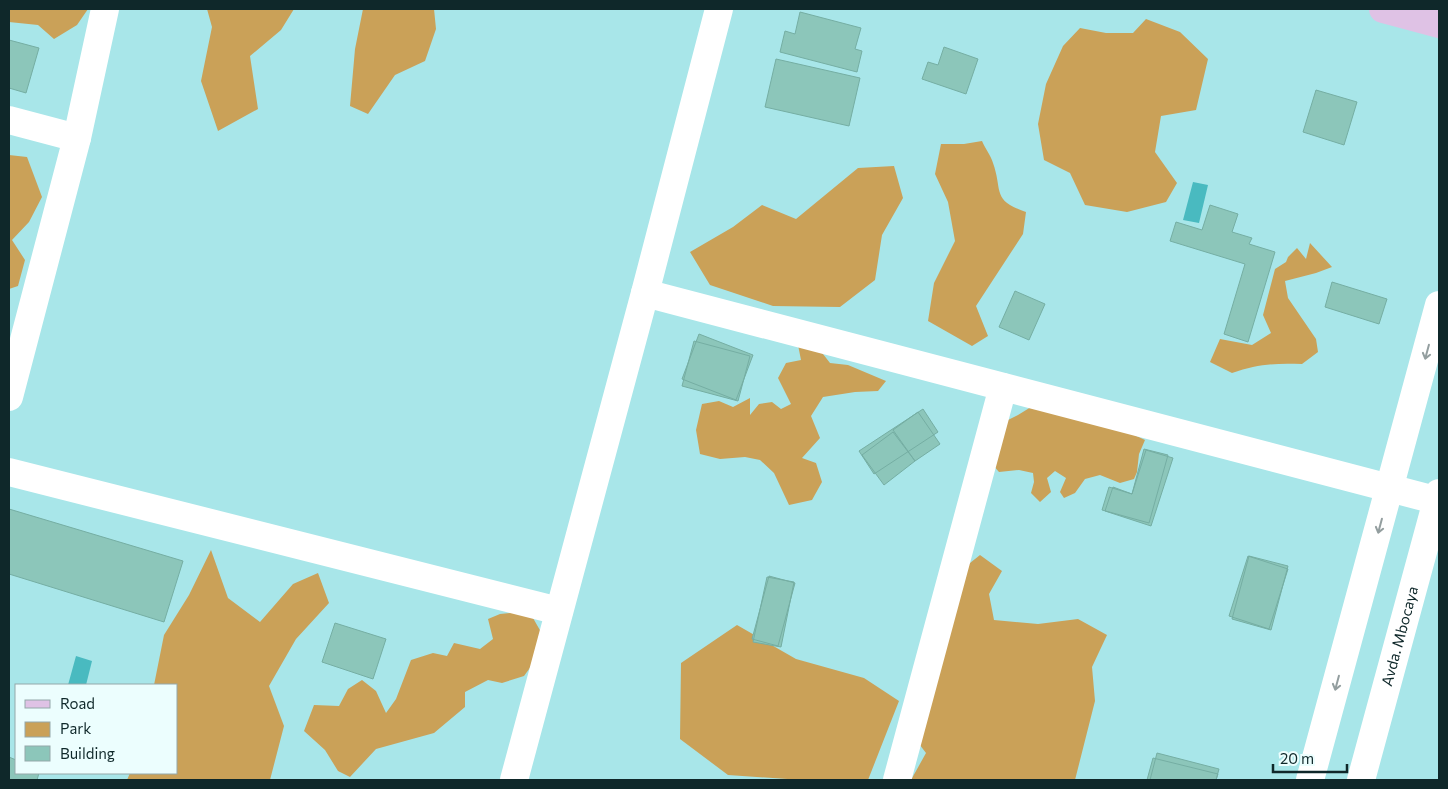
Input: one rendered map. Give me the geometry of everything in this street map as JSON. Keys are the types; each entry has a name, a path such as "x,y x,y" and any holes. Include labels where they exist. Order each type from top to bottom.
{"main road":[{"path":"1383,9 1439,24"}],"street":[{"path":"9,397 77,138 105,9"},
{"path":"514,780 719,9"},
{"path":"9,120 77,138"},
{"path":"645,293 1391,488 1439,498"},
{"path":"1310,780 1391,488 1439,305"},
{"path":"897,780 1003,387"},
{"path":"9,472 559,611"},
{"name":"Avda. Mbocaya","path":"1361,780 1439,498"}],"green space":[{"path":"9,9 88,9 77,25 54,39 38,25 9,22"},
{"path":"207,9 294,9 281,30 250,56 258,109 218,131 201,81 212,27"},
{"path":"363,9 434,9 436,29 425,61 395,75 368,114 350,106 355,49"},
{"path":"1146,19 1180,32 1208,59 1196,110 1161,116 1155,152 1177,183 1166,202 1127,212 1085,205 1070,173 1044,160 1038,124 1046,84 1063,46 1080,28 1106,33 1133,33"},
{"path":"982,141 992,160 1000,194 1003,199 1015,208 1026,212 1023,234 976,306 988,336 972,346 928,321 934,283 955,241 948,202 935,174 941,144 964,144"},
{"path":"9,155 27,157 42,197 29,222 12,240 25,260 18,286 9,289"},
{"path":"894,166 903,198 882,235 875,280 840,307 773,306 710,285 690,252 733,227 762,205 796,219 858,168"},
{"path":"1310,243 1332,267 1285,281 1288,298 1316,339 1318,352 1302,364 1267,365 1232,373 1210,362 1220,339 1252,345 1271,333 1263,315 1275,269 1286,262 1288,257 1297,248 1306,259"},
{"path":"798,345 816,345 830,363 848,365 886,381 878,391 855,392 823,397 811,416 820,438 802,458 816,463 822,482 812,500 789,505 774,473 760,460 745,457 720,459 700,454 696,430 702,404 719,401 733,407 750,398 750,415 759,404 772,402 781,409 791,404 778,378 786,363 801,360"},
{"path":"1031,407 1128,432 1145,440 1139,454 1137,472 1134,479 1120,483 1100,475 1085,479 1075,493 1064,498 1060,492 1066,478 1055,471 1047,478 1051,492 1040,502 1031,493 1034,482 1033,473 1019,470 999,472 992,464 996,426"},
{"path":"211,550 228,598 260,622 293,584 318,573 329,603 296,639 269,686 284,726 270,780 127,780 130,774 178,774 178,684 154,684 164,635 189,595"},
{"path":"980,555 1002,571 989,594 994,620 1038,624 1078,619 1107,635 1092,667 1095,701 1075,780 911,780 926,753 910,732 965,567"},
{"path":"529,611 541,632 540,654 524,676 502,683 488,680 465,692 465,707 434,733 376,749 350,777 338,771 325,750 304,731 314,705 339,706 348,689 362,680 376,691 386,713 396,699 411,660 433,653 447,656 454,643 480,649 493,639 488,619 500,614"},
{"path":"737,625 796,659 864,678 899,701 868,780 802,780 728,775 680,739 681,663"}],"water":[{"path":"1193,182 1208,185 1199,223 1183,220"},
{"path":"76,656 92,661 86,684 68,684"}],"building":[{"path":"800,12 861,28 855,49 862,51 857,72 780,52 785,31 795,34"},
{"path":"9,40 39,48 26,93 9,88"},
{"path":"944,47 978,59 966,94 922,79 928,62 938,65"},
{"path":"776,59 860,78 849,126 765,107"},
{"path":"1316,90 1357,102 1344,145 1303,132"},
{"path":"1210,205 1238,214 1232,232 1252,238 1249,244 1275,252 1248,342 1224,334 1245,264 1170,241 1176,222 1202,230"},
{"path":"1332,282 1387,299 1379,324 1325,307"},
{"path":"1015,291 1045,304 1029,340 999,327"},
{"path":"699,334 753,355 736,400 682,379"},
{"path":"694,341 750,356 738,401 682,386"},
{"path":"923,409 938,432 874,474 859,451"},
{"path":"918,412 940,444 915,461 893,430"},
{"path":"893,432 915,461 884,485 862,455"},
{"path":"1144,449 1168,455 1149,523 1102,510 1109,487 1132,494"},
{"path":"1146,450 1173,458 1151,526 1105,511 1113,487 1132,494"},
{"path":"9,509 183,561 164,622 9,574"},
{"path":"1248,556 1288,569 1269,629 1229,616"},
{"path":"1249,556 1288,566 1271,630 1232,619"},
{"path":"769,576 795,583 778,646 752,639"},
{"path":"767,577 794,582 781,647 753,642"},
{"path":"335,623 386,639 373,679 322,662"},
{"path":"1157,753 1219,769 1216,780 1150,780"},
{"path":"9,757 15,760 15,774 39,774 37,780 9,780"},
{"path":"1153,758 1218,774 1216,780 1147,780"}]}
